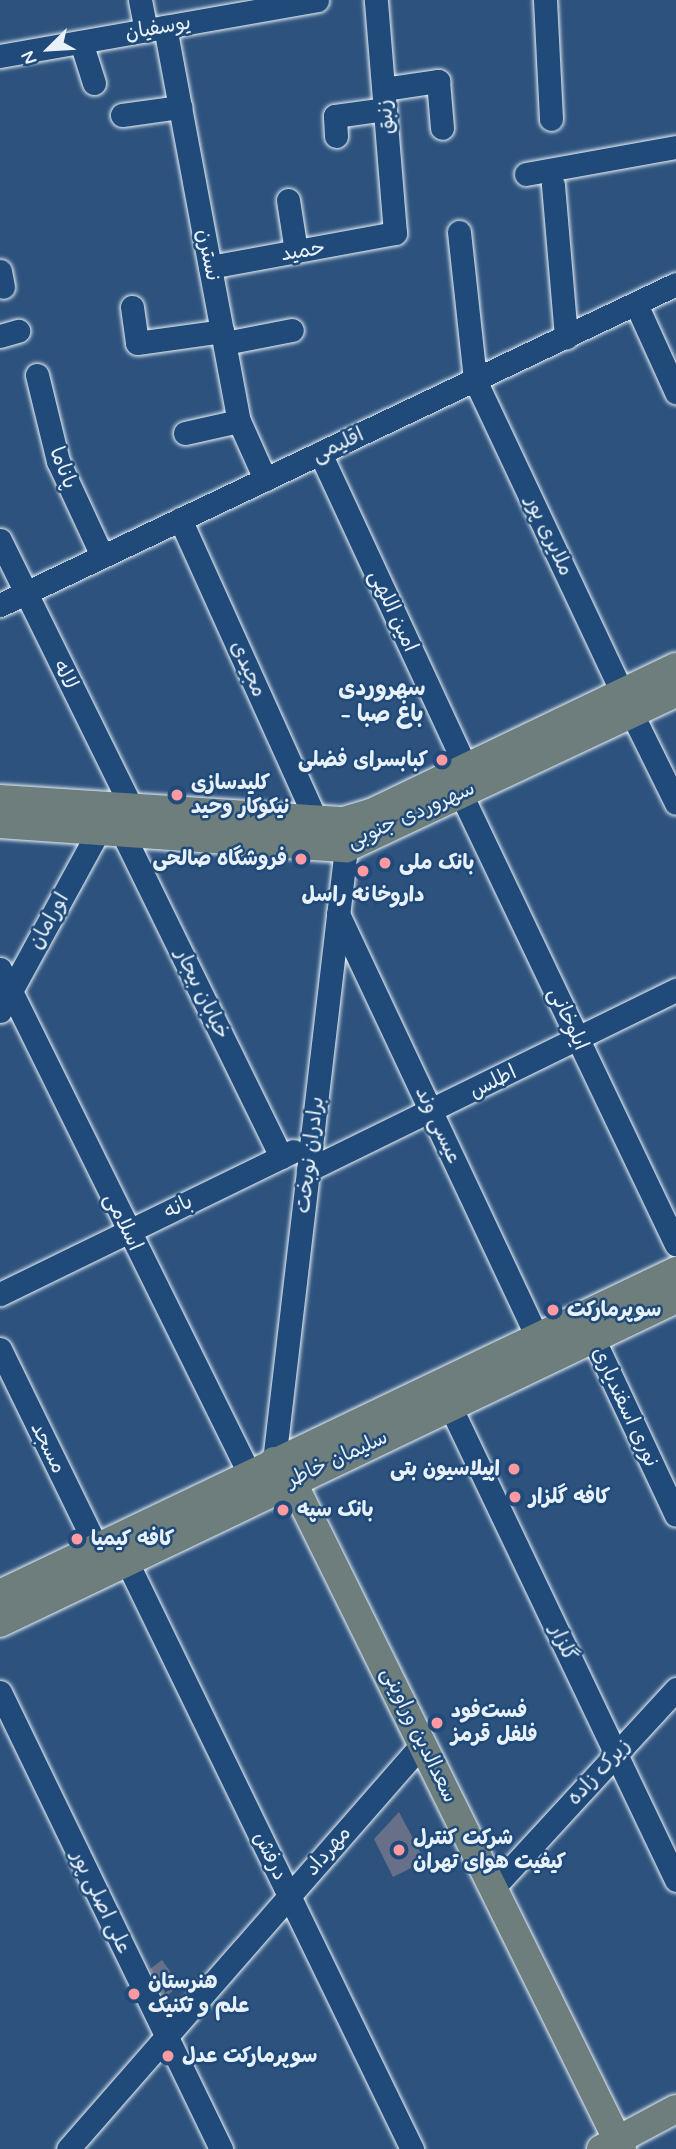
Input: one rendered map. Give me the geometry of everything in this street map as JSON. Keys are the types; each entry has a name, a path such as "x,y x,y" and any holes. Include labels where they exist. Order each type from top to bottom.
{"main road":[{"name":"سهروردی جنوبی","path":"0,799 118,823 346,848 464,781 627,703 676,667"},
{"name":"سهروردی جنوبی","path":"627,703 676,693"},
{"name":"سهروردی جنوبی","path":"0,824 344,821 464,781"},
{"name":"سلیمان خاطر","path":"0,1594 97,1548 271,1472 537,1337 676,1271"},
{"name":"سلیمان خاطر","path":"0,1623 127,1562 271,1472 450,1406 676,1299"},
{"name":"سعدالدین وراوینی","path":"271,1472 423,1743 494,1887 613,2146"},
{"path":"613,2146 676,2109"}],"street":[{"name":"نسترن","path":"141,0 155,28 180,107 239,421 265,479"},
{"name":"یوسفیان","path":"0,56 312,0"},
{"name":"زنبق","path":"376,0 394,233"},
{"path":"545,0 551,119"},
{"path":"81,41 94,83"},
{"path":"335,126 384,99 438,81 442,128"},
{"path":"122,115 180,107"},
{"path":"526,174 676,147"},
{"path":"553,185 566,337"},
{"path":"288,200 296,251"},
{"name":"ملایری پور","path":"459,232 475,380 676,803"},
{"name":"حمید","path":"210,267 394,233"},
{"name":"اقلیمی","path":"0,605 676,285"},
{"path":"636,303 676,392"},
{"path":"132,307 137,343 292,330"},
{"name":"پاناما","path":"37,375 58,461 102,556"},
{"path":"186,433 239,421"},
{"name":"امین اللهی","path":"320,453 464,781"},
{"name":"مجیدی","path":"180,519 316,820"},
{"name":"لاله","path":"0,540 118,823"},
{"name":"ایلوخانی","path":"464,781 578,1039 676,1244"},
{"name":"اورامان","path":"5,1002 118,823"},
{"name":"خیابان بیجار","path":"118,823 281,1157"},
{"name":"برادران نوبخت","path":"271,1472 346,848"},
{"name":"عیسی وند","path":"338,914 537,1337"},
{"name":"اسلامی","path":"0,969 5,1002 127,1232 271,1472"},
{"name":"اطلس","path":"308,1170 432,1112 676,990"},
{"name":"بانه","path":"0,1294 312,1142"},
{"name":"نوری اسفندیاری","path":"593,1338 676,1515"},
{"name":"مسجد","path":"0,1349 97,1548"},
{"name":"گلزار","path":"450,1406 676,1880"},
{"name":"درفش","path":"127,1562 412,2149"},
{"name":"زیرک زاده","path":"494,1887 676,1689"},
{"name":"علی اصلی پور","path":"0,1692 221,2149"},
{"name":"مهرداد","path":"68,2149 423,1743"}],"building":[{"name":"شرکت کنترل کیفیت هوای تهران","path":"399,1812 425,1861 393,1877 374,1839"},
{"path":"162,1960 180,1985 164,1998 150,1969"}],"place":[{"name":"کبابسرای فضلی","path":"442,760"},
{"name":"کلیدسازی نیکوکار وحید","path":"177,795"},
{"name":"فروشگاه صالحی","path":"301,859"},
{"name":"بانک ملی","path":"385,863"},
{"name":"داروخانه راسل","path":"363,871"},
{"name":"سوپرمارکت","path":"553,1310"},
{"name":"اپیلاسیون بتی","path":"514,1469"},
{"name":"کافه گلزار","path":"515,1497"},
{"name":"بانک سپه","path":"283,1510"},
{"name":"کافه کیمیا","path":"77,1539"},
{"name":"فست‌فود فلفل قرمز","path":"437,1723"},
{"name":"شرکت کنترل کیفیت هوای تهران","path":"399,1850"},
{"name":"هنرستان علم و تکنیک","path":"134,1994"},
{"name":"سوپرمارکت عدل","path":"168,2056"}],"district":[{"name":"سهروردی - باغ صبا","path":"382,702"}]}
